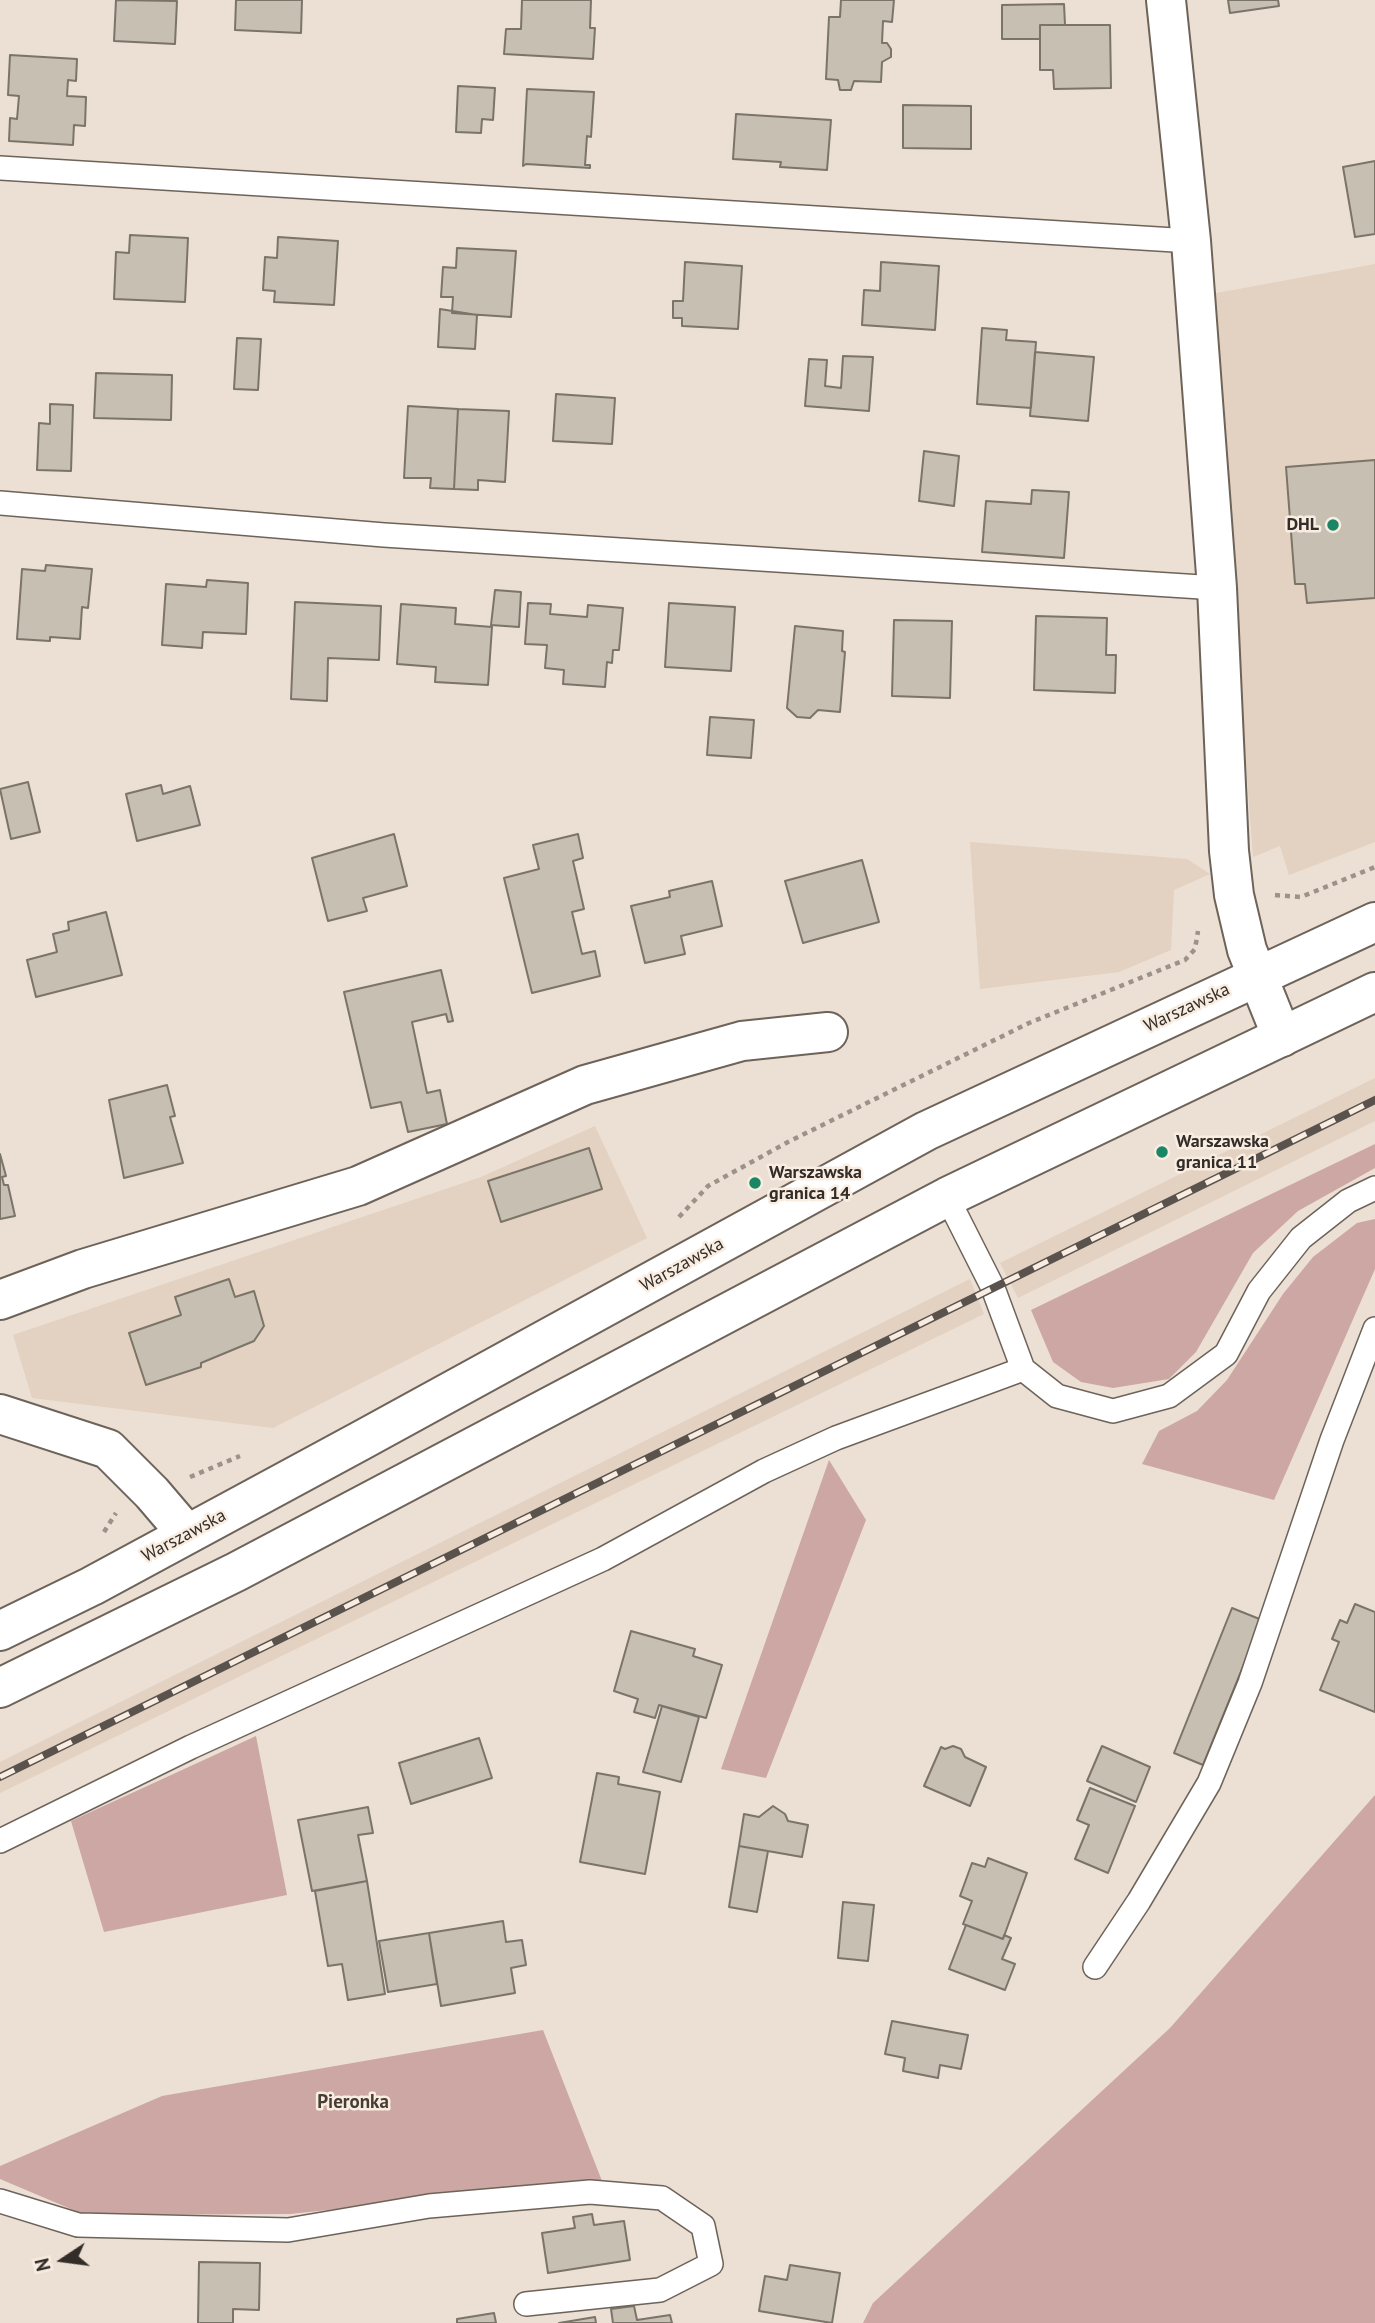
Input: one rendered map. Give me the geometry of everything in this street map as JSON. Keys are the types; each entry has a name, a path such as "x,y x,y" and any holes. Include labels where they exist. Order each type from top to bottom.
{"main road":[{"path":"1160,0 1191,240 1217,588 1229,851 1234,895 1257,975 1282,1037"},
{"name":"Warszawska","path":"0,1631 187,1534 926,1131 1375,922"},
{"path":"0,1688 236,1572 947,1197 1375,992"},
{"path":"0,1300 83,1269 358,1186 584,1085 741,1041 828,1032"},
{"path":"0,1414 108,1449 152,1493 187,1534"}],"lane":[{"path":"0,168 1191,240"},
{"path":"0,503 384,535 1217,588"},
{"path":"947,1197 993,1289 1023,1369 1057,1396 1113,1410 1169,1396 1226,1354 1259,1291 1301,1238 1348,1201 1375,1188"},
{"path":"1095,1967 1139,1901 1209,1783 1250,1683 1332,1440 1375,1329"},
{"path":"0,1841 191,1747 603,1559 764,1471 836,1438 1023,1369"},
{"path":"0,2201 78,2225 288,2230 429,2206 590,2192 662,2198 703,2226 711,2264 660,2290 526,2304"}],"path":[{"path":"1265,891 1301,897 1375,867"},
{"path":"152,1493 248,1452"}],"shaded area":[{"path":"1375,264 1375,842 1289,875 1280,846 1253,857 1211,294"},
{"path":"970,842 1187,859 1210,874 1174,890 1171,950 1119,972 980,989"},
{"path":"1375,1078 1375,1121 1018,1298 1000,1263"},
{"path":"595,1126 647,1238 273,1428 32,1398 13,1335 481,1177"},
{"path":"1375,1144 1375,1168 1298,1211 1253,1253 1196,1352 1169,1379 1113,1388 1081,1382 1053,1362 1031,1310"},
{"path":"1375,1219 1375,1269 1274,1500 1142,1464 1159,1431 1197,1411 1227,1380 1283,1294 1313,1257 1357,1223"},
{"path":"970,1279 984,1314 0,1793 0,1762"},
{"path":"829,1460 866,1520 766,1778 721,1769"},
{"path":"256,1736 287,1895 104,1932 71,1821"},
{"path":"1375,1795 1375,2323 863,2323 873,2303 1170,2028"},
{"path":"543,2030 602,2181 290,2214 85,2215 0,2179 0,2166 162,2096"}],"building":[{"path":"116,0 177,1 175,44 114,41"},
{"path":"236,0 302,0 301,33 235,30"},
{"path":"522,0 591,0 590,28 595,28 593,59 504,54 506,29 521,29"},
{"path":"841,0 894,0 892,22 883,21 882,43 887,43 891,49 891,57 882,62 881,82 854,81 851,90 840,90 838,80 826,79 829,17 840,17"},
{"path":"1228,0 1278,0 1279,6 1230,13"},
{"path":"1064,4 1065,25 1040,25 1040,39 1002,39 1002,5"},
{"path":"1040,25 1110,25 1111,88 1054,89 1053,70 1040,70"},
{"path":"10,55 77,59 76,81 68,80 67,96 86,97 85,126 74,125 73,145 9,141 10,118 17,119 19,96 8,95"},
{"path":"458,86 495,88 493,120 482,119 481,133 456,132"},
{"path":"527,89 594,92 591,137 587,136 585,165 590,165 590,168 523,166"},
{"path":"903,105 971,106 971,149 903,148"},
{"path":"736,114 831,120 827,170 780,167 781,162 733,159"},
{"path":"1375,161 1375,234 1355,237 1343,167"},
{"path":"130,235 188,238 185,302 114,299 116,252 129,253"},
{"path":"278,237 338,241 334,305 274,302 275,291 263,290 265,257 277,258"},
{"path":"457,248 516,251 511,317 452,313 453,297 441,297 443,267 456,268"},
{"path":"685,262 742,266 738,329 682,326 682,318 673,318 673,301 683,301"},
{"path":"881,262 939,266 935,330 862,325 864,290 880,291"},
{"path":"440,309 477,315 475,349 438,347"},
{"path":"982,328 1007,330 1006,340 1036,342 1031,408 977,404"},
{"path":"237,338 261,339 258,390 234,389"},
{"path":"1035,352 1094,357 1088,421 1030,416"},
{"path":"843,356 873,357 869,411 805,406 809,359 827,360 825,386 841,388"},
{"path":"96,373 172,375 171,420 94,418"},
{"path":"556,394 615,398 612,444 553,441"},
{"path":"50,404 73,405 71,471 37,470 39,423 50,424"},
{"path":"408,406 458,409 454,489 430,488 431,478 404,478"},
{"path":"458,409 509,411 505,482 478,480 478,490 454,489"},
{"path":"924,451 959,456 954,506 919,501"},
{"name":"DHL","path":"1375,460 1375,598 1307,603 1305,584 1295,584 1286,467"},
{"path":"1032,490 1069,492 1064,558 982,552 986,501 1031,504"},
{"path":"46,565 92,569 88,608 82,607 80,639 17,639 22,569 45,571"},
{"path":"207,580 248,583 246,634 203,632 202,648 162,645 166,584 206,587"},
{"path":"495,590 521,592 519,627 491,625"},
{"path":"295,602 381,606 379,660 328,658 327,701 291,699"},
{"path":"528,603 551,604 550,614 587,617 588,605 623,608 619,650 613,650 612,663 607,662 605,687 563,684 564,670 545,668 547,645 525,644"},
{"path":"669,603 735,607 731,671 665,667"},
{"path":"401,604 456,608 455,624 492,627 488,685 435,682 436,667 397,664"},
{"path":"1036,616 1107,618 1106,655 1116,655 1115,693 1034,690"},
{"path":"894,620 952,621 950,698 892,696"},
{"path":"795,626 843,631 842,651 845,652 840,712 818,710 810,718 797,717 787,708"},
{"path":"710,717 754,720 751,758 707,755"},
{"path":"28,782 40,832 11,839 0,789"},
{"path":"161,785 163,794 190,786 200,825 137,841 126,794"},
{"path":"394,834 407,886 363,898 367,911 328,921 312,858"},
{"path":"578,834 583,858 573,861 584,909 572,912 582,954 595,951 600,976 532,993 504,878 539,869 533,845"},
{"path":"862,860 879,922 803,943 785,881"},
{"path":"712,881 722,926 681,936 685,954 645,963 631,906 670,897 669,891"},
{"path":"106,912 122,975 36,997 27,960 57,952 53,934 69,930 68,922"},
{"path":"441,970 453,1021 448,1022 446,1014 412,1022 427,1093 440,1090 447,1124 408,1132 401,1102 371,1108 344,992"},
{"path":"167,1085 175,1116 170,1117 183,1163 124,1178 109,1100"},
{"path":"589,1148 602,1189 501,1222 488,1181"},
{"path":"0,1154 6,1176 2,1177 4,1185 8,1185 15,1216 0,1219"},
{"path":"229,1279 235,1297 254,1291 264,1326 254,1341 201,1363 201,1367 146,1385 129,1333 181,1315 175,1297"},
{"path":"1355,1604 1375,1612 1375,1712 1320,1690 1339,1642 1332,1639 1340,1620 1347,1623"},
{"path":"1232,1608 1262,1620 1203,1765 1174,1753"},
{"path":"631,1631 695,1649 693,1656 722,1665 706,1718 659,1705 655,1718 634,1712 638,1699 614,1691"},
{"path":"662,1706 699,1717 681,1782 643,1772"},
{"path":"479,1738 492,1778 411,1804 399,1763"},
{"path":"953,1746 961,1749 965,1757 986,1767 970,1806 924,1786 941,1747 945,1749"},
{"path":"1102,1746 1150,1767 1136,1802 1087,1781"},
{"path":"597,1773 619,1777 618,1784 660,1792 645,1874 580,1862"},
{"path":"1090,1788 1135,1806 1108,1873 1075,1859 1089,1825 1077,1820"},
{"path":"773,1806 785,1814 788,1821 808,1825 802,1857 739,1846 744,1814 759,1817"},
{"path":"368,1807 373,1833 358,1835 367,1881 312,1891 298,1820"},
{"path":"739,1846 768,1851 757,1912 729,1907"},
{"path":"988,1858 1027,1873 1003,1939 963,1924 972,1901 960,1896 972,1863 985,1867"},
{"path":"367,1881 385,1994 348,2000 342,1964 328,1966 315,1891"},
{"path":"843,1902 874,1905 868,1961 838,1958"},
{"path":"503,1921 506,1942 522,1940 526,1965 511,1968 515,1993 441,2006 429,1933"},
{"path":"966,1925 1003,1939 1004,1935 1011,1938 1002,1959 1015,1964 1005,1990 949,1969"},
{"path":"429,1933 437,1984 388,1992 379,1941"},
{"path":"892,2021 968,2035 961,2069 940,2065 938,2078 903,2071 905,2058 885,2054"},
{"path":"592,2214 594,2225 624,2221 630,2260 548,2273 542,2233 575,2228 573,2217"},
{"path":"199,2262 260,2263 259,2310 233,2309 233,2323 198,2323"},
{"path":"790,2265 840,2273 832,2323 759,2311 765,2276 787,2280"},
{"path":"634,2306 637,2320 670,2315 672,2323 613,2323 611,2309"},
{"path":"494,2313 496,2323 457,2323 457,2319"},
{"path":"595,2317 596,2323 559,2323"}],"railway":[{"path":"0,1777 1375,1100"}],"place":[{"name":"DHL","path":"1333,525"},
{"name":"Warszawska granica 11","path":"1162,1152"},
{"name":"Warszawska granica 14","path":"755,1183"}],"district":[{"name":"Pieronka","path":"353,2103"}]}
